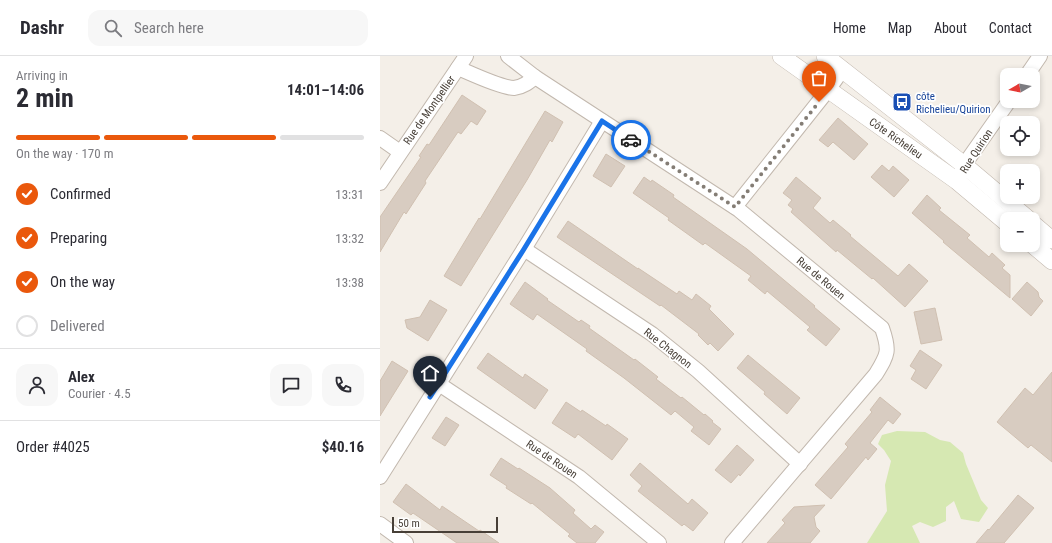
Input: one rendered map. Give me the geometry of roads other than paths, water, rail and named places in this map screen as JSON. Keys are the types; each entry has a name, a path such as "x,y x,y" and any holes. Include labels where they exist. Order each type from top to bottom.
{"street":[{"path":"466,56 458,68 501,85 513,88 525,85 535,77"},
{"name":"Rue de Rouen","path":"508,56 535,77 735,207 882,328 887,342 886,356 876,374 732,543"},
{"name":"Côte Richelieu","path":"781,56 957,181 1000,217"},
{"name":"Côte Richelieu","path":"826,56 964,165 1020,212"},
{"path":"1032,68 1040,56"},
{"name":"Rue de Montpellier","path":"380,182 458,68"},
{"path":"735,207 843,69"},
{"name":"Rue Quirion","path":"957,181 964,165 1004,108"},
{"path":"380,477 524,249 602,121"},
{"name":"Rue de Montpellier","path":"380,138 400,152"},
{"path":"1040,230 1052,240"},
{"name":"Rue Chagnon","path":"524,249 652,334 698,372 800,464"},
{"path":"1040,251 1052,261"},
{"name":"Rue de Rouen","path":"439,384 579,476 659,543"},
{"path":"380,524 406,543"}],"place":[{"name":"côte Richelieu/Quirion","path":"902,102"}]}
